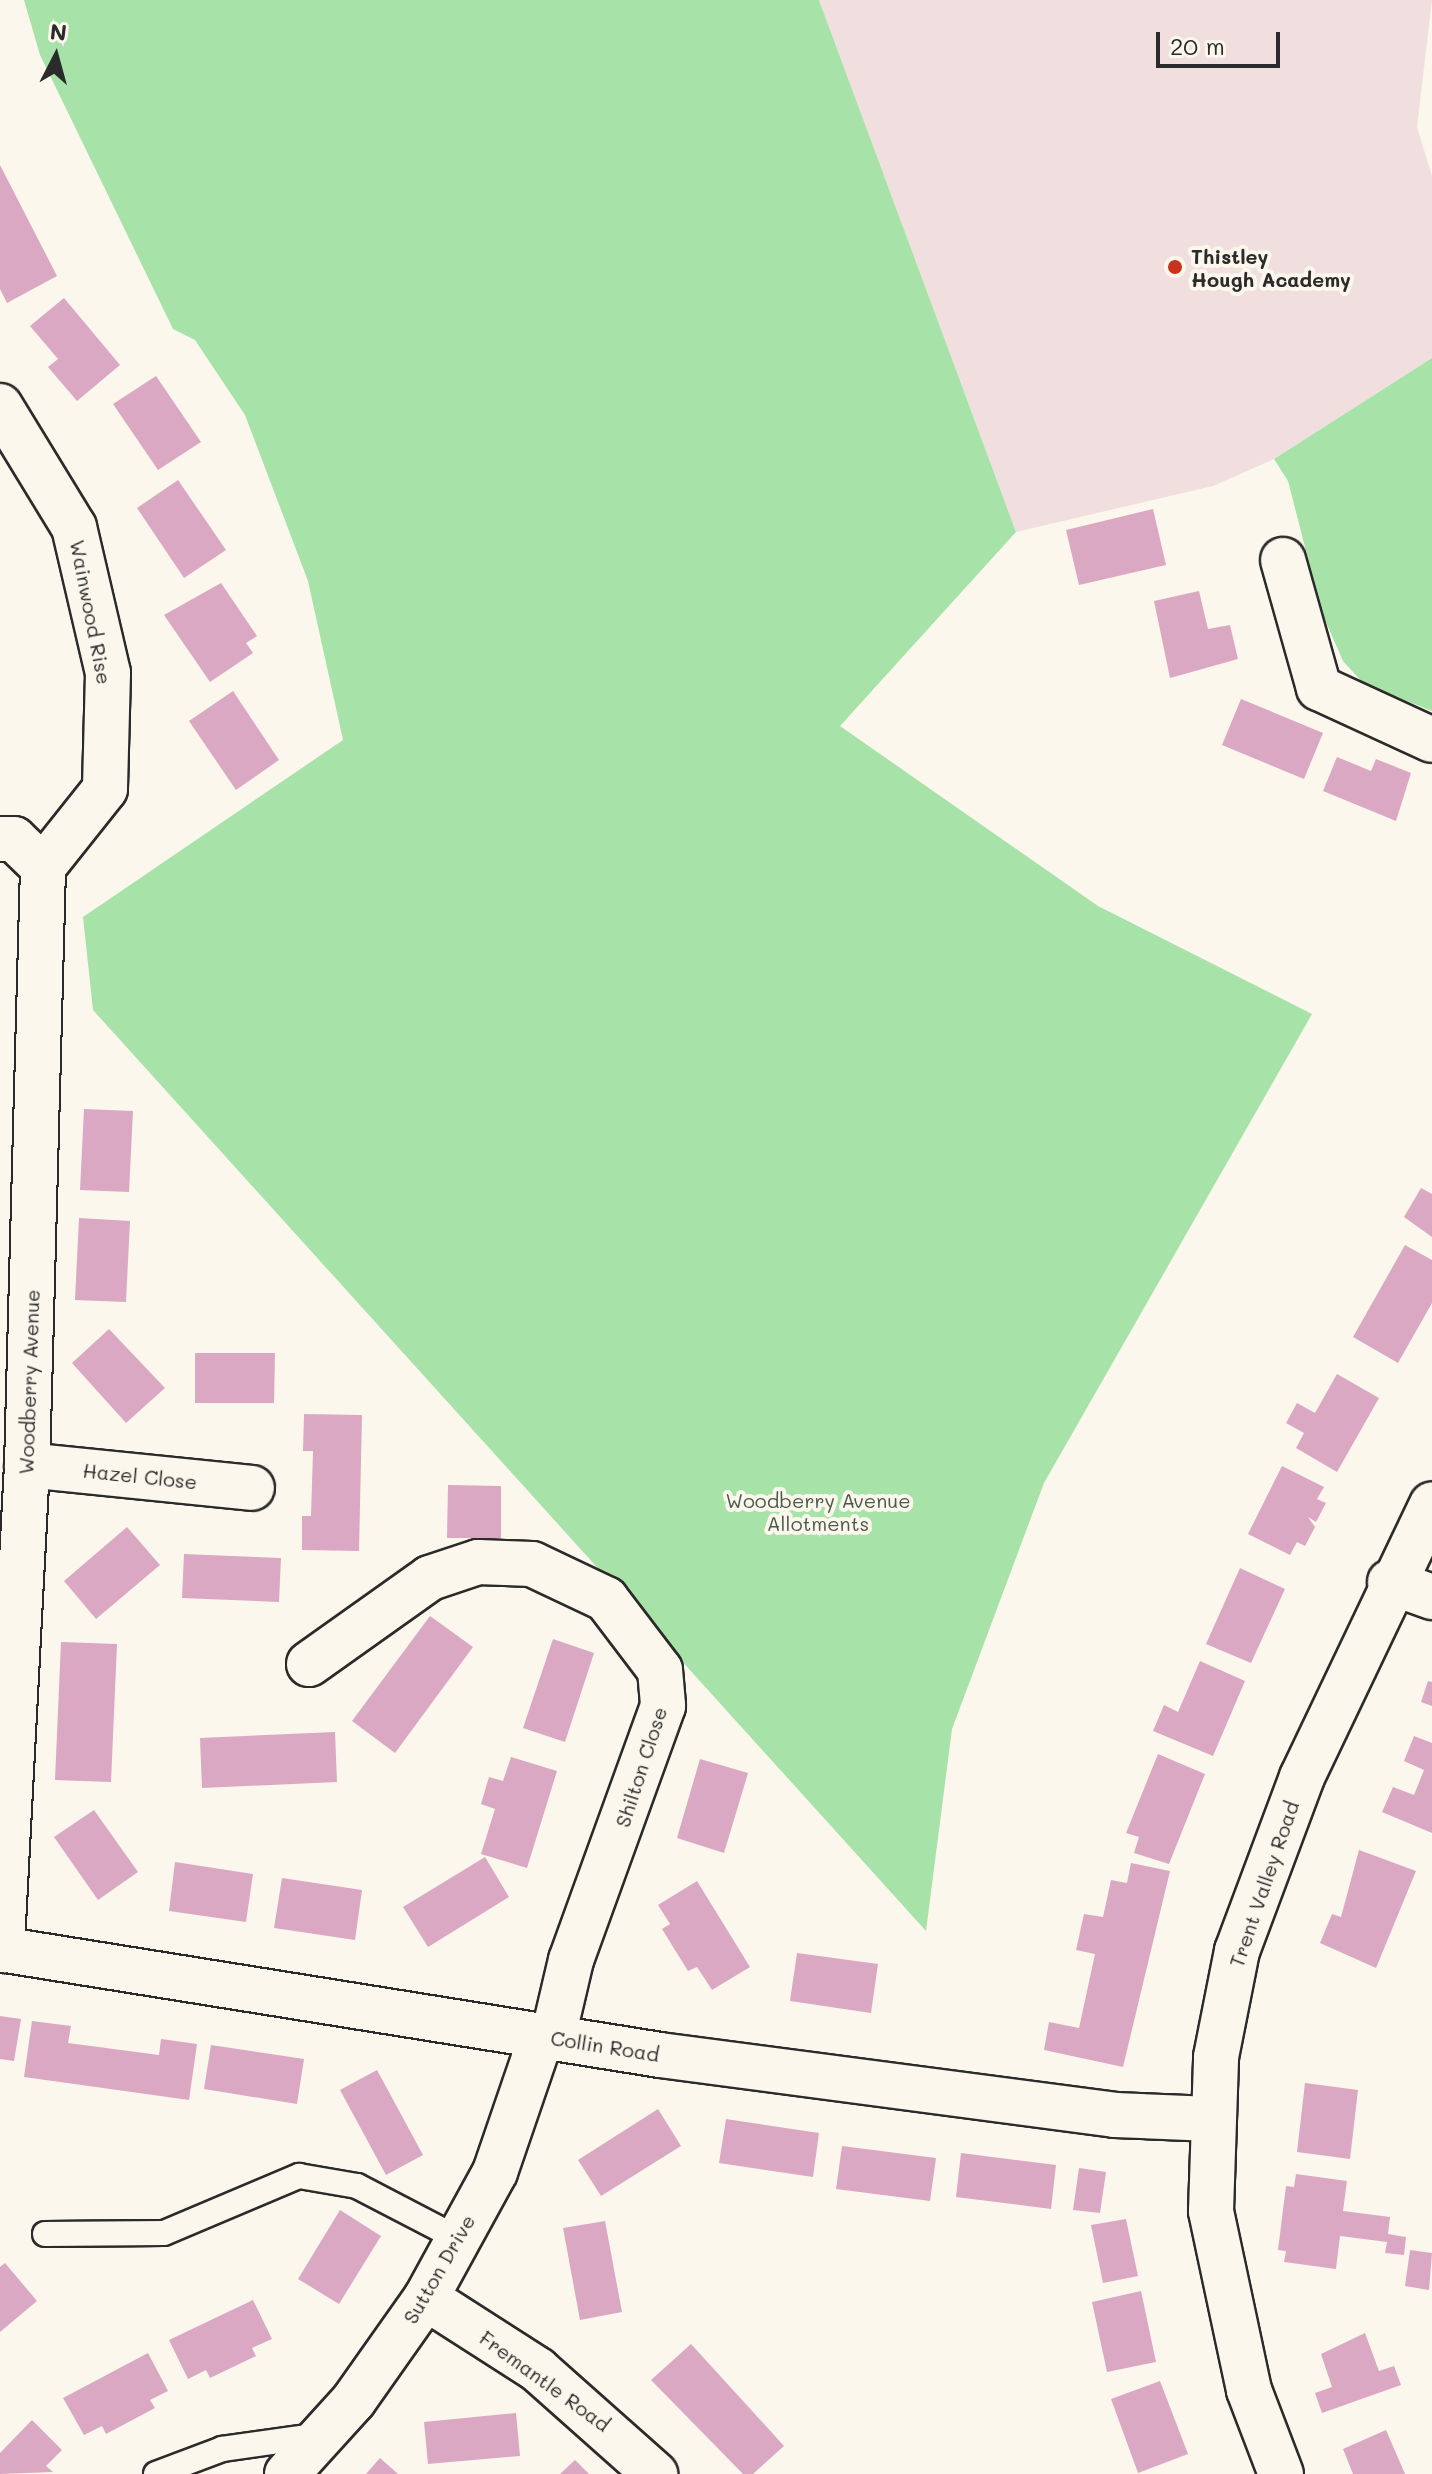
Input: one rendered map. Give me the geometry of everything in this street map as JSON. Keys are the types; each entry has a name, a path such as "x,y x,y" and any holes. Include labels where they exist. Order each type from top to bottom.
{"street":[{"name":"Wainwood Rise","path":"0,406 74,527 108,673 105,789 43,867"},
{"path":"1283,560 1319,688 1432,740"},
{"path":"0,839 14,839 43,867"},
{"name":"Woodberry Avenue","path":"1,1950 27,1465 43,867"},
{"name":"Hazel Close","path":"27,1465 252,1488"},
{"name":"Trent Valley Road","path":"1281,2474 1227,2299 1211,2211 1212,2119 1237,1951 1302,1777 1390,1582 1432,1504"},
{"name":"Shilton Close","path":"309,1664 430,1578 478,1562 532,1564 606,1599 660,1670 663,1706 571,1960 547,2036"},
{"path":"1390,1582 1432,1597"},
{"name":"Collin Road","path":"1,1950 547,2036 1115,2115 1212,2119"},
{"name":"Sutton Drive","path":"287,2474 325,2435 426,2298 501,2158 547,2036"},
{"name":"Fremantle Road","path":"426,2298 538,2370 655,2474"}],"lane":[{"path":"45,2234 164,2233 299,2176 357,2186 457,2238"},
{"path":"156,2474 222,2449 325,2435"}],"shaded area":[{"name":"Thistley Hough Academy","path":"819,0 1432,0 1417,127 1432,176 1432,358 1274,459 1213,486 1016,532"}],"green space":[{"name":"Woodberry Avenue Allotments","path":"24,0 819,0 1016,532 840,726 1098,906 1312,1014 1044,1483 952,1729 926,1931 93,1010 83,917 343,740 308,581 245,415 195,340 173,329 40,55"},
{"path":"1432,358 1432,711 1364,684 1343,661 1322,613 1288,481 1274,459"}],"building":[{"path":"0,165 57,276 7,303 0,289"},
{"path":"64,298 120,365 77,401 48,367 58,359 30,326"},
{"path":"156,376 201,442 158,470 113,404"},
{"path":"178,480 226,550 184,578 137,508"},
{"path":"1153,509 1166,565 1079,585 1066,530"},
{"path":"221,583 257,636 246,643 253,653 210,682 164,615"},
{"path":"1199,591 1208,629 1230,625 1238,659 1170,678 1154,601"},
{"path":"233,691 279,760 236,790 189,721"},
{"path":"1241,699 1323,733 1304,779 1222,745"},
{"path":"1337,757 1371,771 1376,759 1411,773 1396,821 1323,791"},
{"path":"84,1109 133,1111 129,1192 80,1190"},
{"path":"1421,1188 1432,1194 1432,1237 1404,1217"},
{"path":"79,1218 130,1221 126,1302 75,1300"},
{"path":"1405,1245 1432,1260 1432,1303 1398,1363 1353,1337"},
{"path":"109,1329 165,1388 126,1423 72,1363"},
{"path":"195,1353 275,1353 274,1403 195,1403"},
{"path":"1337,1374 1379,1398 1337,1472 1296,1448 1304,1433 1286,1423 1297,1403 1315,1413"},
{"path":"304,1414 362,1415 359,1551 302,1550 302,1516 311,1516 313,1451 303,1451"},
{"path":"1282,1466 1324,1487 1317,1499 1326,1503 1316,1522 1308,1517 1315,1527 1305,1546 1297,1542 1290,1555 1248,1534"},
{"path":"448,1485 501,1486 501,1538 447,1538"},
{"path":"127,1527 160,1565 96,1619 64,1581"},
{"path":"184,1554 281,1558 279,1602 182,1598"},
{"path":"1240,1568 1285,1589 1251,1663 1206,1644"},
{"path":"430,1616 473,1647 395,1753 352,1721"},
{"path":"553,1639 594,1653 565,1742 523,1728"},
{"path":"61,1642 117,1644 111,1782 55,1780"},
{"path":"1200,1661 1245,1681 1213,1756 1153,1731 1164,1705 1178,1712"},
{"path":"1428,1681 1432,1682 1432,1706 1421,1702"},
{"path":"335,1732 337,1782 202,1788 200,1738"},
{"path":"1414,1736 1432,1743 1432,1833 1382,1812 1393,1787 1414,1795 1424,1770 1404,1761"},
{"path":"1158,1754 1205,1774 1169,1864 1134,1853 1139,1837 1126,1833"},
{"path":"511,1757 557,1771 527,1868 481,1854 495,1809 481,1804 489,1777 503,1781"},
{"path":"700,1759 748,1773 724,1853 677,1838"},
{"path":"94,1810 138,1872 98,1900 54,1837"},
{"path":"1359,1850 1416,1871 1376,1968 1320,1943 1332,1914 1341,1917"},
{"path":"485,1857 509,1897 428,1947 403,1907"},
{"path":"175,1862 253,1874 246,1922 169,1911"},
{"path":"1131,1863 1170,1871 1123,2067 1044,2050 1049,2022 1079,2028 1095,1954 1076,1950 1084,1914 1103,1917 1111,1880 1127,1883"},
{"path":"282,1878 362,1890 355,1940 274,1928"},
{"path":"697,1881 750,1967 712,1990 697,1967 688,1971 662,1929 670,1924 658,1905"},
{"path":"797,1953 878,1964 871,2013 790,2001"},
{"path":"0,2016 21,2019 14,2061 0,2059"},
{"path":"32,2021 71,2026 68,2043 159,2055 161,2039 197,2044 189,2100 24,2077"},
{"path":"211,2045 304,2059 297,2104 204,2089"},
{"path":"377,2070 423,2155 386,2175 340,2090"},
{"path":"1305,2083 1358,2090 1350,2159 1297,2152"},
{"path":"658,2109 681,2146 601,2196 578,2160"},
{"path":"726,2119 819,2133 813,2177 719,2163"},
{"path":"842,2146 936,2158 930,2201 836,2189"},
{"path":"961,2153 1056,2165 1051,2209 956,2197"},
{"path":"1079,2168 1106,2172 1100,2213 1073,2210"},
{"path":"1296,2174 1347,2181 1343,2211 1390,2217 1388,2234 1406,2237 1404,2255 1385,2253 1387,2242 1340,2236 1336,2269 1284,2262 1286,2251 1278,2250 1286,2186 1294,2187"},
{"path":"340,2210 381,2236 339,2304 298,2279"},
{"path":"1126,2219 1138,2276 1103,2283 1091,2225"},
{"path":"605,2221 622,2312 580,2320 563,2228"},
{"path":"1410,2250 1432,2253 1429,2290 1405,2286"},
{"path":"5,2263 37,2301 0,2332 0,2267"},
{"path":"1141,2291 1156,2362 1107,2372 1092,2302"},
{"path":"253,2300 272,2339 252,2348 256,2356 210,2378 206,2370 188,2379 169,2340"},
{"path":"1365,2333 1379,2371 1394,2366 1401,2385 1322,2413 1315,2393 1332,2387 1321,2354"},
{"path":"691,2344 784,2446 753,2474 743,2474 651,2380"},
{"path":"148,2353 168,2391 150,2400 155,2408 106,2434 102,2426 84,2435 63,2398"},
{"path":"1160,2381 1188,2454 1138,2473 1111,2399"},
{"path":"516,2413 520,2456 428,2464 424,2422"},
{"path":"32,2420 62,2450 46,2466 53,2472 0,2474 0,2453"},
{"path":"1386,2430 1405,2474 1353,2474 1343,2449"},
{"path":"380,2458 398,2474 366,2474"},
{"path":"575,2460 589,2474 560,2474"}],"place":[{"name":"Thistley Hough Academy","path":"1175,267"}]}
